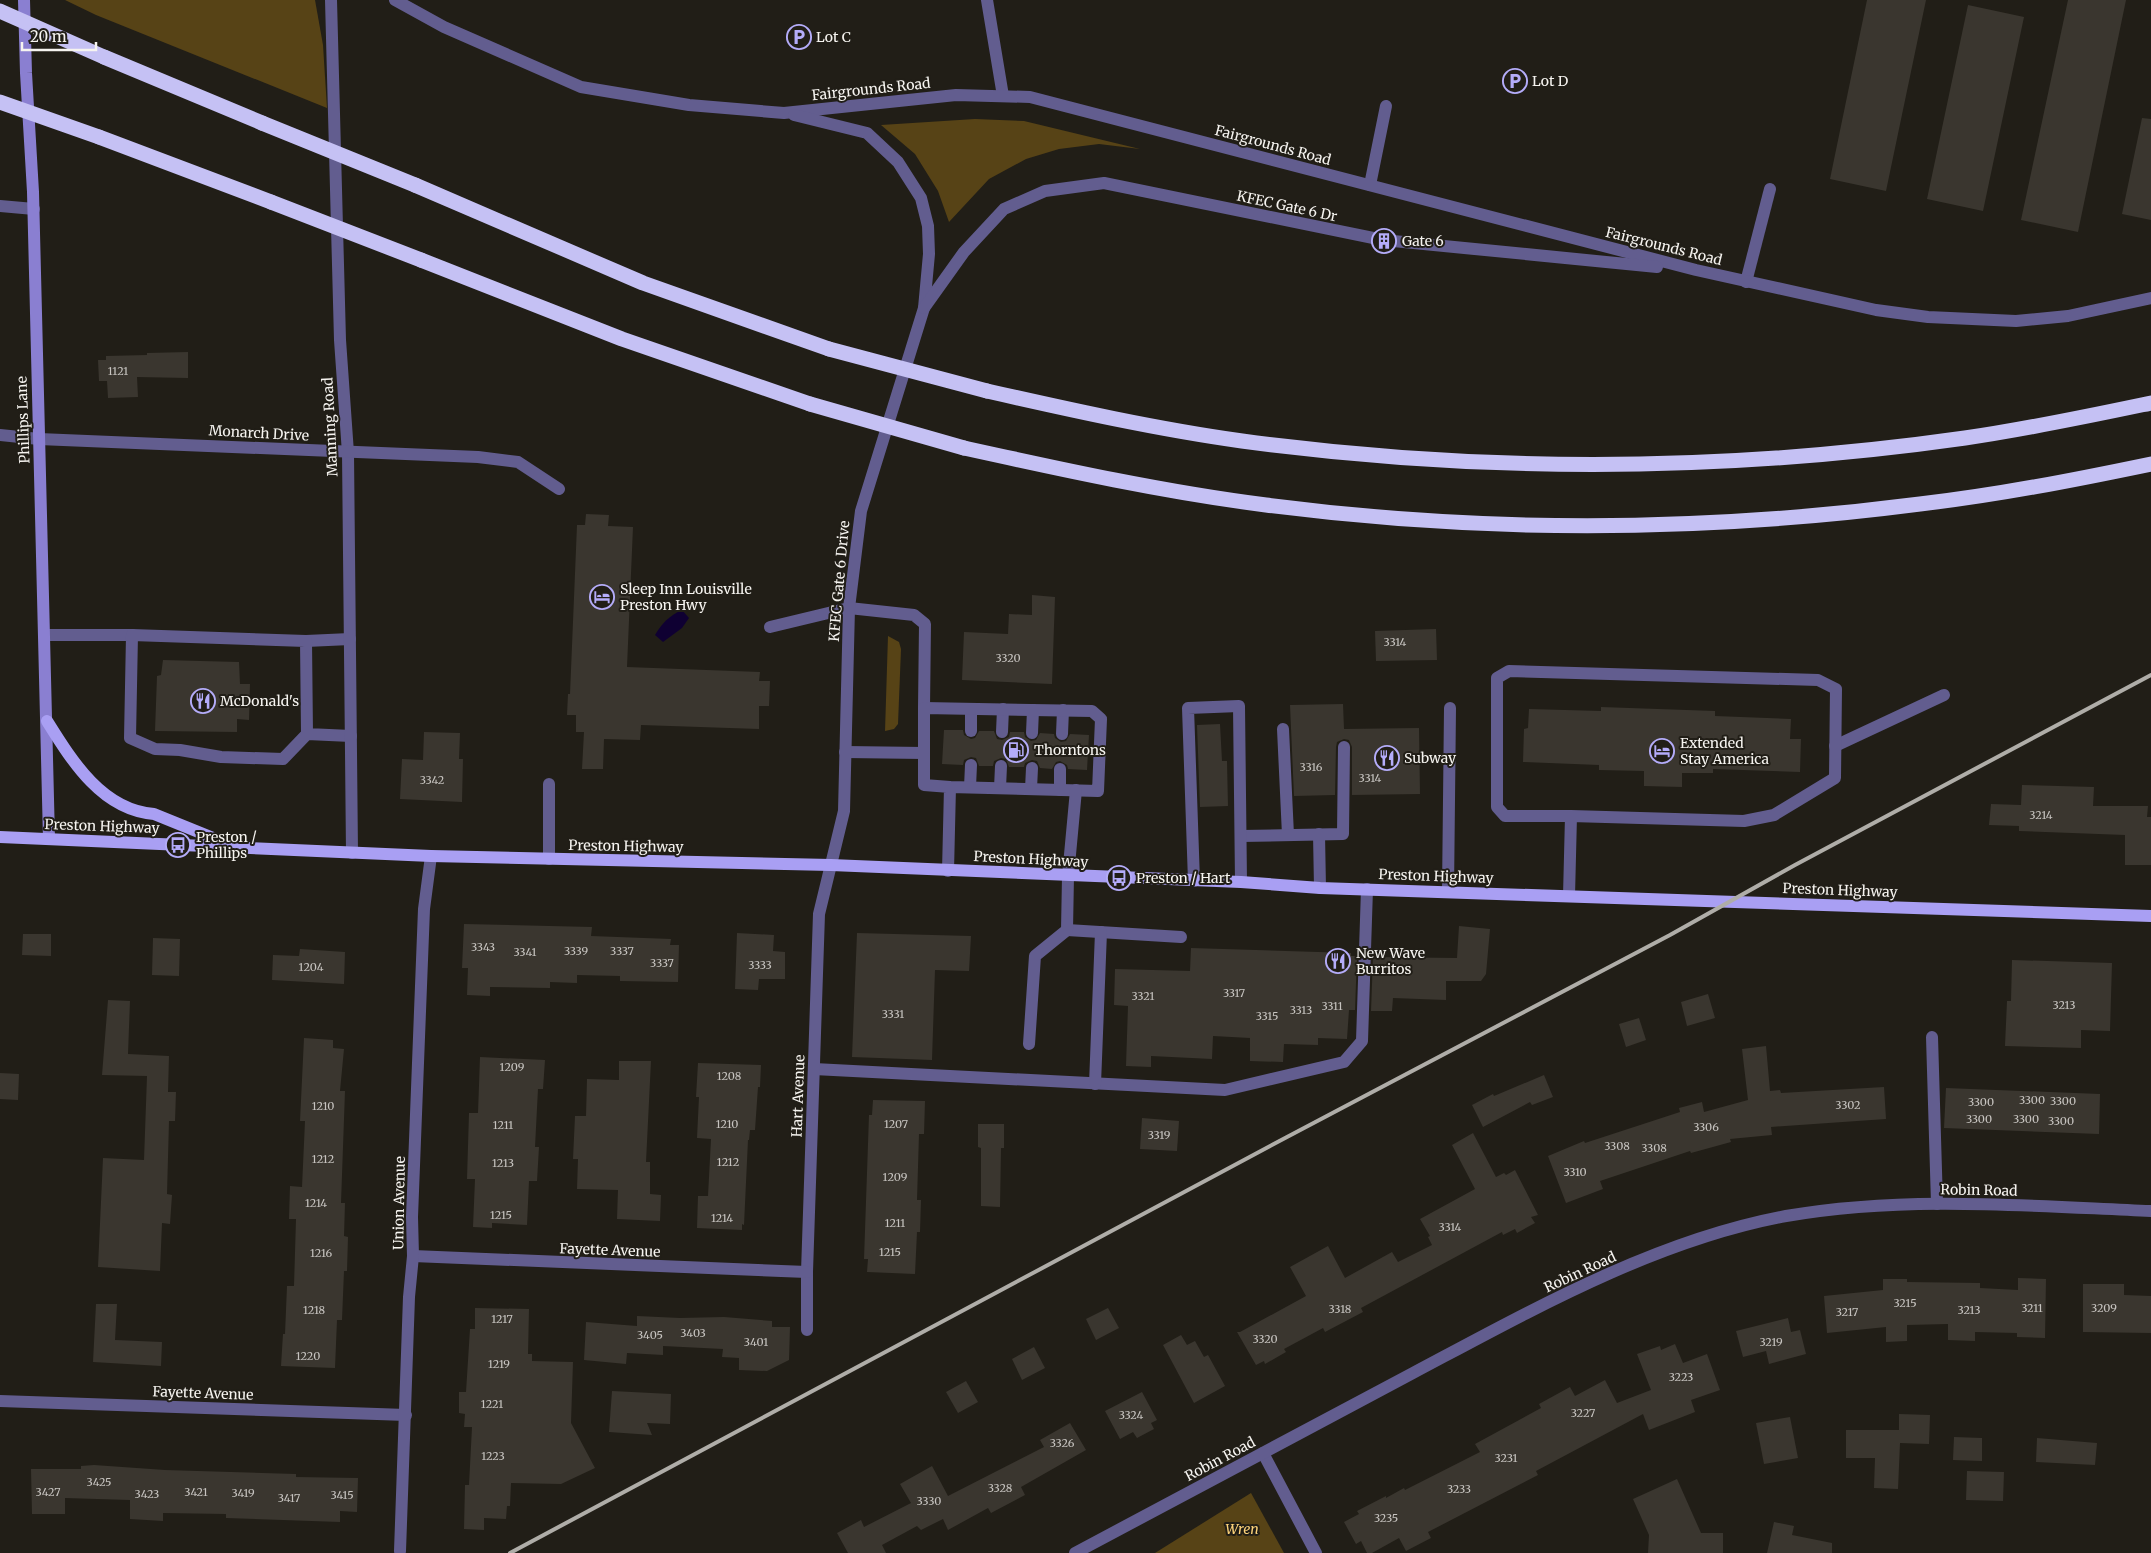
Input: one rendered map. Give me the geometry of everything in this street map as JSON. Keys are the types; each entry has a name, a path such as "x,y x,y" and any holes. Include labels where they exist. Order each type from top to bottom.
{"highway":[{"path":"0,11 104,58 415,185 643,284 829,349 987,391 1111,419 1241,440 1373,455 1516,464 1642,464 1726,461 1875,449 1968,438 2061,422 2151,403"},
{"path":"0,102 271,202 622,339 810,404 964,448 1134,485 1266,505 1399,518 1533,525 1663,524 1792,517 1890,508 2046,486 2151,464"}],"main road":[{"name":"Phillips Lane","path":"24,0 34,209 49,839"},
{"path":"47,721 69,756 103,794 122,806 143,813 154,814 237,848"},
{"name":"Preston Highway","path":"0,837 431,856 831,865 1241,882 1320,888 2151,916"}],"street":[{"name":"Manning Road","path":"331,0 340,340 348,453 352,853"},
{"name":"Fairgrounds Road","path":"395,0 444,27 581,87 689,105 784,113 956,95 1030,97 1696,270 1876,310 1928,317 2016,321 2068,316 2151,298"},
{"path":"987,0 1003,96"},
{"path":"1370,185 1386,106"},
{"path":"784,113 867,133 898,162 921,198 928,226 929,254 924,308"},
{"name":"KFEC Gate 6 Dr","path":"924,308 964,252 1004,210 1045,191 1104,183 1382,240 1696,270"},
{"path":"1746,282 1770,189"},
{"path":"0,206 34,209"},
{"name":"KFEC Gate 6 Drive","path":"831,865 844,812 849,608 861,511 924,308"},
{"name":"Monarch Drive","path":"0,435 39,439 478,457 518,462 559,489"},
{"path":"770,627 849,608 914,615 925,624 924,708 924,786 1098,790 1100,719 1092,710 924,708"},
{"path":"44,635 132,635 306,641 350,639"},
{"path":"132,635 130,738 155,749 180,750 221,757 283,759 307,734 306,641"},
{"path":"1509,670 1818,680 1836,689 1835,778 1774,815 1744,821 1571,816 1505,816 1497,807 1497,678 1509,670"},
{"path":"1835,746 1944,695"},
{"path":"1194,881 1188,708 1239,706 1241,882"},
{"path":"1448,892 1450,708"},
{"path":"971,709 971,730"},
{"path":"1002,732 1003,709"},
{"path":"1032,733 1033,710"},
{"path":"1062,710 1062,734"},
{"path":"1283,729 1288,834"},
{"path":"307,734 351,736"},
{"path":"1241,836 1343,834 1344,747"},
{"path":"846,752 924,753"},
{"path":"970,787 971,766"},
{"path":"1000,788 1001,766"},
{"path":"1031,789 1032,768"},
{"path":"1060,769 1060,790"},
{"path":"549,784 549,859"},
{"path":"948,870 950,787"},
{"path":"1067,930 1068,876 1076,790"},
{"path":"1569,896 1571,816"},
{"path":"1319,834 1320,888"},
{"name":"Union Avenue","path":"400,1551 406,1415 408,1297 413,1256 412,1217 424,909 431,856"},
{"name":"Hart Avenue","path":"807,1330 807,1272 819,914 831,865"},
{"path":"814,1069 1225,1090 1344,1062 1362,1041 1367,889"},
{"path":"1029,1044 1034,956 1067,930 1181,937"},
{"path":"1094,1084 1101,932"},
{"path":"1932,1037 1936,1204"},
{"name":"Robin Road","path":"1075,1553 1515,1319 1668,1249 1744,1225 1788,1216 1874,1206 1984,1204 2151,1211"},
{"name":"Fayette Avenue","path":"413,1256 807,1272"},
{"name":"Fayette Avenue","path":"0,1400 406,1415"},
{"path":"1262,1454 1316,1553"}],"green space":[{"path":"65,0 315,0 323,45 327,108 96,15"},
{"path":"975,119 1024,121 1140,149 1099,144 1059,149 1026,159 989,179 949,222 938,191 915,154 881,125"},
{"path":"888,636 899,642 901,649 898,724 894,729 885,731"},
{"name":"Wren","path":"1251,1493 1284,1553 1155,1553"}],"shaded area":[{"path":"682,610 689,618 682,628 663,642 655,635 666,620"}],"building":[{"path":"1867,0 1926,0 1886,191 1830,179"},
{"path":"2068,0 2126,0 2078,232 2021,220"},
{"path":"1968,5 2024,17 1983,211 1927,199"},
{"path":"2142,118 2151,119 2151,220 2122,214"},
{"path":"188,352 188,378 137,377 138,397 108,398 107,381 99,381 98,360 106,360 106,356"},
{"name":"Sleep Inn Louisville Preston Hwy","path":"586,514 609,515 608,526 633,527 627,667 760,672 759,681 770,681 769,706 759,706 759,729 641,725 640,740 604,739 603,769 582,769 584,732 576,732 576,715 567,715 568,694 570,694 577,525 585,525"},
{"path":"1032,595 1055,597 1052,684 962,680 964,632 1008,634 1009,614 1032,615"},
{"path":"1436,629 1437,660 1376,661 1375,631"},
{"name":"McDonald's","path":"163,660 239,662 240,684 250,684 249,720 237,719 237,732 155,731 157,676 161,675"},
{"path":"1343,704 1344,729 1419,728 1420,794 1352,795 1352,747 1349,740 1344,739 1337,742 1336,747 1335,795 1294,796 1290,705"},
{"name":"Extended Stay America","path":"1601,707 1715,711 1715,716 1791,719 1790,739 1801,739 1800,772 1713,769 1713,773 1682,773 1682,787 1644,786 1644,771 1599,770 1599,765 1523,762 1524,729 1528,728 1529,709 1601,711"},
{"path":"1220,724 1222,761 1227,761 1228,806 1200,807 1197,725"},
{"name":"Thorntons","path":"944,730 963,730 964,735 971,739 975,738 979,731 994,731 997,739 1002,740 1009,737 1010,732 1024,732 1025,737 1031,741 1036,740 1040,733 1054,734 1055,738 1061,742 1066,741 1070,734 1089,735 1087,770 1068,769 1067,765 1060,761 1056,762 1052,769 1040,768 1037,761 1032,760 1025,763 1024,767 1009,767 1006,759 1001,758 994,761 993,766 979,766 976,758 971,757 964,760 963,765 942,764"},
{"path":"424,732 460,733 459,759 463,759 462,802 400,799 402,759 423,760"},
{"path":"2022,785 2094,787 2093,806 2148,806 2147,817 2151,817 2151,865 2125,865 2125,835 2019,831 2019,826 1989,825 1991,804 2021,805"},
{"path":"464,924 592,927 591,936 671,939 670,945 679,945 678,982 620,981 620,976 577,975 577,983 550,982 550,988 490,987 490,996 467,995 468,968 462,968"},
{"path":"1459,926 1490,929 1486,974 1481,981 1446,981 1446,1000 1393,998 1392,1011 1371,1011 1373,957 1457,958"},
{"path":"737,933 774,935 773,951 785,952 785,979 759,979 758,990 735,989"},
{"path":"857,933 971,936 969,971 935,970 932,1060 852,1057"},
{"path":"23,934 51,934 51,956 22,955"},
{"path":"153,938 180,939 179,976 152,975"},
{"path":"1191,948 1351,953 1351,956 1357,956 1355,1010 1349,1010 1347,1039 1318,1038 1318,1045 1284,1044 1283,1062 1250,1061 1250,1038 1213,1036 1212,1059 1151,1056 1151,1067 1126,1066 1128,1006 1114,1005 1115,969 1190,971"},
{"path":"300,949 345,952 344,984 272,980 273,955 299,956"},
{"path":"2012,960 2112,963 2110,1031 2081,1030 2081,1048 2005,1046 2007,1001 2011,1001"},
{"path":"1708,994 1715,1018 1687,1026 1681,1002"},
{"path":"108,1000 130,1001 128,1054 169,1056 168,1092 176,1092 175,1121 169,1121 167,1194 172,1195 170,1224 162,1223 160,1271 98,1267 103,1158 144,1160 147,1076 102,1075"},
{"path":"1639,1018 1646,1040 1626,1047 1619,1024"},
{"path":"304,1038 333,1040 333,1048 344,1049 340,1091 345,1091 341,1203 345,1203 344,1236 348,1237 347,1271 344,1271 342,1320 337,1320 335,1368 281,1366 283,1334 285,1334 287,1286 294,1286 296,1219 289,1219 290,1186 302,1187 305,1121 300,1121"},
{"path":"1766,1046 1770,1091 1780,1090 1781,1093 1884,1087 1886,1119 1771,1127 1772,1135 1730,1139 1731,1142 1691,1153 1690,1151 1600,1181 1603,1189 1566,1203 1548,1156 1584,1141 1585,1143 1680,1112 1679,1108 1702,1102 1704,1112 1748,1100 1742,1049"},
{"path":"480,1057 545,1060 543,1089 538,1089 535,1147 539,1147 537,1181 529,1181 527,1225 492,1223 492,1228 473,1227 475,1179 467,1179 469,1113 478,1113"},
{"path":"619,1061 651,1061 646,1162 650,1162 650,1194 661,1195 660,1221 617,1219 618,1190 577,1189 578,1159 573,1159 575,1116 586,1116 587,1079 619,1080"},
{"path":"698,1063 761,1065 755,1130 750,1130 748,1140 744,1225 742,1224 742,1230 697,1228 698,1196 708,1196 711,1139 697,1138 699,1097 696,1097"},
{"path":"0,1073 19,1074 18,1100 0,1099"},
{"path":"1544,1075 1553,1097 1532,1105 1530,1102 1483,1127 1472,1105 1493,1094 1494,1096"},
{"path":"1946,1088 2100,1094 2099,1134 1944,1128"},
{"path":"873,1100 925,1101 924,1134 919,1134 917,1200 921,1200 920,1232 917,1232 915,1274 867,1272 868,1259 864,1259 869,1115 872,1115"},
{"path":"1142,1118 1179,1121 1177,1151 1140,1149"},
{"path":"978,1124 1004,1124 1004,1148 1001,1148 1000,1207 981,1206 981,1148 978,1147"},
{"path":"1473,1133 1496,1177 1504,1173 1506,1175 1515,1170 1538,1215 1531,1217 1535,1223 1517,1233 1515,1229 1503,1235 1502,1232 1361,1308 1363,1312 1325,1332 1323,1328 1284,1349 1286,1352 1265,1364 1264,1361 1256,1365 1237,1332 1306,1296 1290,1267 1328,1246 1345,1278 1392,1252 1398,1262 1432,1245 1428,1237 1430,1236 1420,1219 1475,1189 1452,1145"},
{"path":"2018,1278 2046,1279 2045,1338 2017,1337 2017,1333 1975,1332 1975,1341 1948,1340 1948,1324 1907,1325 1907,1341 1886,1342 1886,1327 1827,1333 1824,1296 1883,1290 1883,1279 1907,1279 1907,1282 1980,1283 1980,1288 2018,1290"},
{"path":"2083,1284 2124,1284 2124,1295 2151,1296 2151,1333 2083,1332"},
{"path":"96,1304 117,1304 115,1340 162,1342 161,1366 93,1362"},
{"path":"475,1308 529,1309 528,1354 532,1354 532,1361 573,1362 571,1423 595,1468 561,1484 511,1483 510,1506 507,1506 506,1519 484,1518 484,1530 464,1529 465,1485 469,1485 472,1427 464,1427 465,1414 459,1413 459,1392 466,1392 470,1329 475,1329"},
{"path":"1108,1308 1119,1328 1096,1340 1086,1319"},
{"path":"637,1316 680,1318 724,1317 772,1321 772,1327 790,1327 789,1360 767,1371 739,1370 739,1358 722,1357 723,1349 663,1346 663,1355 627,1353 626,1364 584,1360 586,1322 637,1326"},
{"path":"1788,1318 1791,1332 1800,1330 1806,1354 1769,1364 1766,1351 1743,1357 1736,1331"},
{"path":"1181,1335 1187,1345 1195,1341 1204,1357 1208,1355 1225,1386 1194,1403 1163,1345"},
{"path":"1675,1344 1683,1363 1707,1354 1720,1390 1691,1400 1695,1412 1649,1430 1643,1414 1536,1471 1538,1475 1428,1532 1431,1538 1406,1551 1399,1538 1372,1553 1367,1553 1361,1541 1356,1544 1344,1522 1359,1514 1357,1511 1404,1488 1405,1490 1480,1452 1475,1444 1541,1408 1539,1404 1570,1387 1575,1396 1605,1380 1617,1403 1651,1390 1637,1354 1660,1346 1661,1350"},
{"path":"1034,1347 1045,1368 1022,1380 1012,1359"},
{"path":"966,1381 978,1402 958,1413 946,1392"},
{"path":"612,1391 671,1394 670,1424 647,1423 652,1435 609,1432"},
{"path":"1142,1392 1157,1420 1151,1423 1154,1429 1137,1438 1133,1432 1120,1439 1105,1411"},
{"path":"1899,1414 1930,1415 1929,1444 1900,1443 1898,1489 1874,1488 1875,1458 1846,1458 1846,1430 1899,1430"},
{"path":"1790,1417 1798,1458 1764,1464 1756,1423"},
{"path":"1070,1423 1086,1450 1021,1487 1025,1495 991,1513 988,1508 948,1530 943,1519 921,1530 917,1526 882,1545 886,1553 848,1553 837,1533 861,1520 864,1527 911,1503 900,1484 932,1466 948,1496 1044,1447 1040,1440"},
{"path":"1954,1437 1982,1438 1982,1461 1953,1460"},
{"path":"2037,1438 2097,1443 2095,1465 2036,1462"},
{"path":"94,1465 165,1470 296,1474 296,1477 358,1478 357,1512 340,1511 340,1522 226,1518 226,1514 163,1513 163,1521 130,1519 130,1500 65,1498 65,1514 32,1514 31,1469 81,1469 81,1466"},
{"path":"1967,1471 2004,1472 2003,1501 1966,1500"},
{"path":"1677,1479 1701,1533 1723,1533 1723,1553 1648,1553 1649,1535 1633,1499"},
{"path":"1774,1522 1794,1526 1792,1535 1832,1543 1832,1553 1767,1553"}],"railway":[{"path":"510,1553 1287,1137 1670,935 1795,865 2151,675"}],"place":[{"name":"Lot C","path":"799,37"},
{"name":"Lot D","path":"1515,81"},
{"name":"Gate 6","path":"1384,241"},
{"name":"Sleep Inn Louisville Preston Hwy","path":"602,597"},
{"name":"McDonald's","path":"203,701"},
{"name":"Thorntons","path":"1016,750"},
{"name":"Extended Stay America","path":"1662,751"},
{"name":"Subway","path":"1387,758"},
{"name":"Preston / Phillips","path":"178,845"},
{"name":"Preston / Hart","path":"1119,878"},
{"name":"New Wave Burritos","path":"1338,961"}]}
